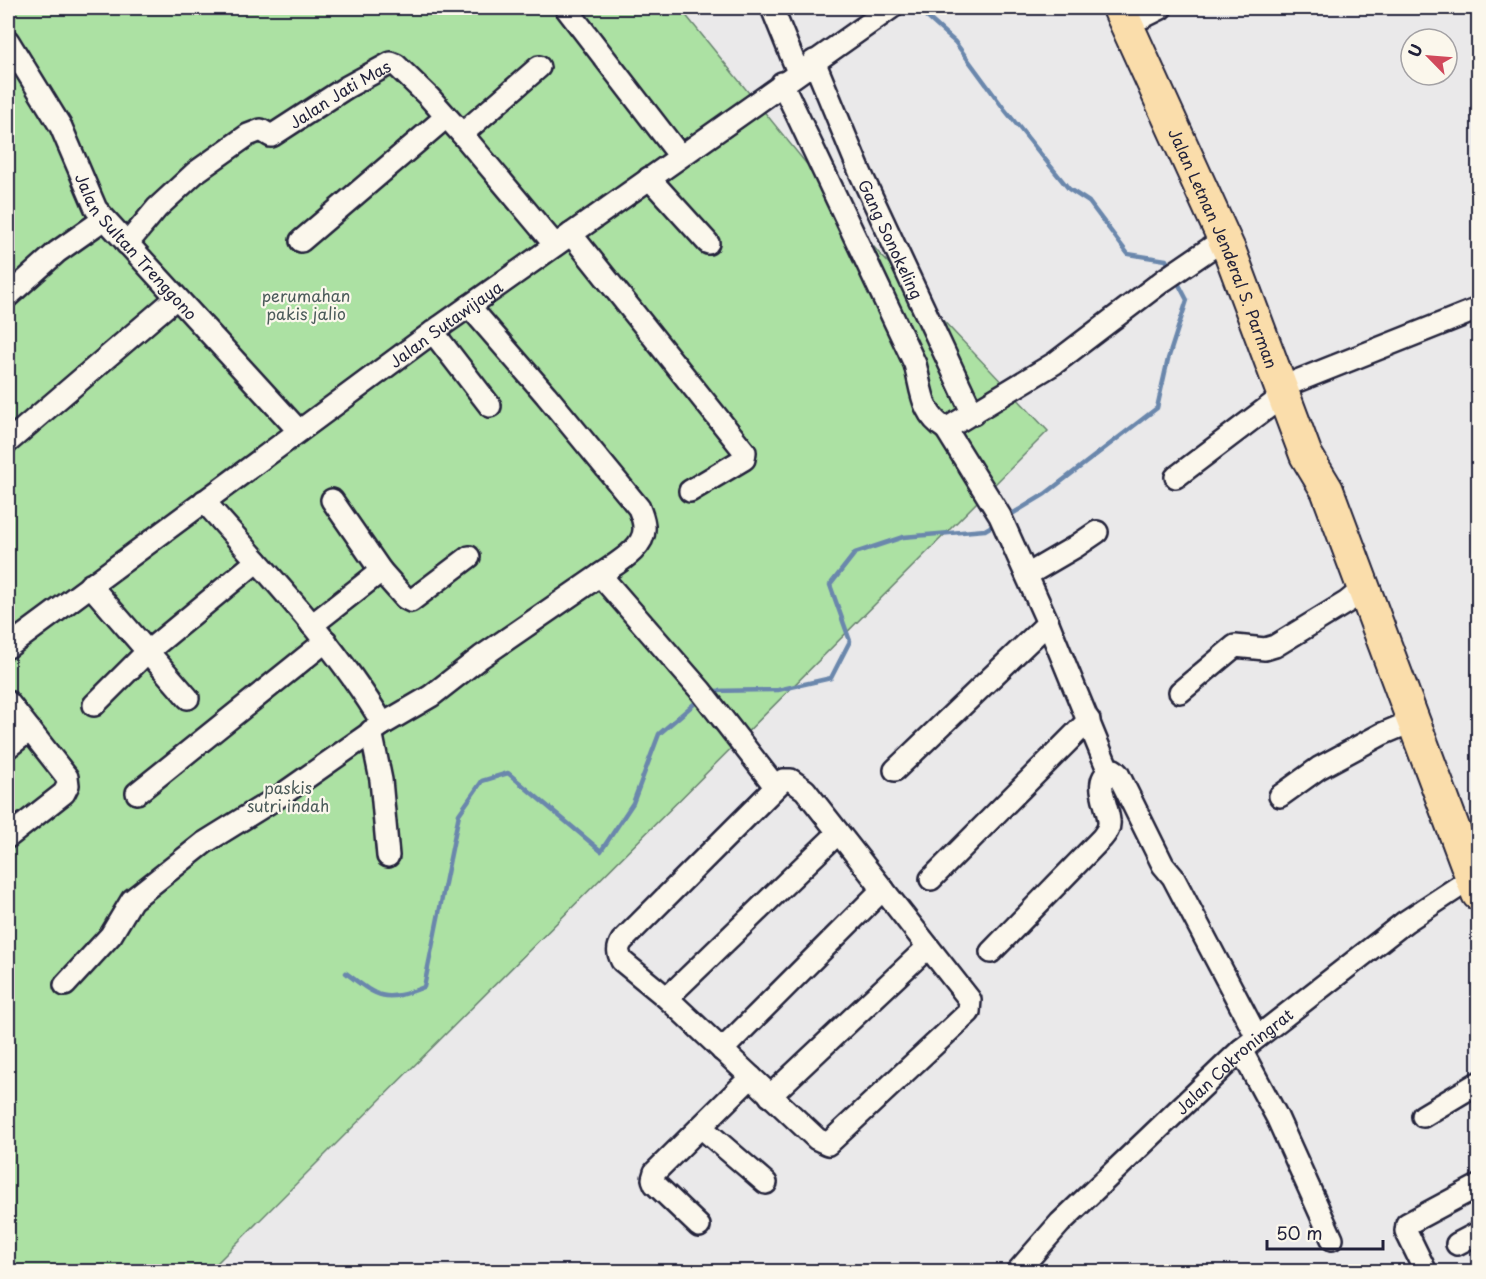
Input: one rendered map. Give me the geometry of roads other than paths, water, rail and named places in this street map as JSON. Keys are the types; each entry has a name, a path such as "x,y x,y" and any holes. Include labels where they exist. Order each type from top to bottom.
{"highway":[{"name":"Jalan Letnan Jenderal S. Parman","path":"1141,10 1224,239 1291,388"},
{"name":"Jalan Letnan Jenderal S. Parman","path":"1141,10 1239,235 1291,388 1306,455 1327,490 1413,721 1477,882"}],"street":[{"path":"566,8 680,156"},
{"path":"772,8 915,364 930,416 946,429 999,516 1048,623 1109,772"},
{"name":"Jalan Sutawijaya","path":"8,647 433,332 891,8"},
{"name":"Jalan Sultan Trenggono","path":"8,40 61,127 92,200 104,219 299,431"},
{"name":"Jalan Jati Mas","path":"127,244 157,208 196,172 248,135 261,130 273,135 386,64 396,65 563,239 745,452 744,459 690,490"},
{"path":"462,134 539,67"},
{"name":"Gang Sonokeling","path":"798,72 860,172 973,414"},
{"path":"300,241 446,117"},
{"path":"649,178 708,243"},
{"path":"8,296 57,252 104,219"},
{"path":"946,429 1055,363 1164,280 1224,239"},
{"path":"8,442 176,298"},
{"path":"65,985 111,935 132,900 204,843 283,794 377,728 431,696 481,657 635,549 641,539 645,529 639,508 469,306"},
{"path":"1176,477 1291,388 1479,309"},
{"path":"433,332 490,406"},
{"path":"332,500 381,571 405,598 411,601 469,557"},
{"path":"204,501 326,641 362,690 377,728 388,856"},
{"path":"1027,575 1097,532"},
{"path":"94,705 147,652 257,561"},
{"path":"312,625 381,571"},
{"path":"600,575 705,697 775,786"},
{"path":"90,585 188,698"},
{"path":"1180,692 1235,646 1265,649 1275,646 1347,602 1363,589"},
{"path":"895,770 1048,623"},
{"path":"137,793 326,641"},
{"path":"8,702 67,777 68,786 64,793 8,837"},
{"path":"931,879 1089,720"},
{"path":"1280,796 1319,768 1382,734 1413,721"},
{"path":"8,747 30,730"},
{"path":"991,952 1108,831 1109,822 1101,789 1102,778 1114,770 1257,1037"},
{"path":"783,780 791,780 805,790 838,833 970,1000 969,1012 828,1144 817,1139 667,998 622,961 618,948 622,941 783,780"},
{"path":"667,998 838,833"},
{"name":"Jalan Cokroningrat","path":"1017,1272 1060,1223 1240,1050 1405,922 1477,882"},
{"path":"722,1050 883,889"},
{"path":"770,1096 928,947"},
{"path":"1240,1050 1276,1117 1332,1239"},
{"path":"699,1226 655,1184 653,1179 655,1172 751,1077"},
{"path":"1423,1116 1479,1083"},
{"path":"701,1127 766,1183"},
{"path":"1426,1272 1406,1231 1407,1224 1479,1186"},
{"path":"1457,1244 1479,1233"}],"waterway":[{"path":"917,8 955,42 1005,110 1069,189 1089,202 1128,254 1166,260 1171,269"},
{"path":"1007,517 1045,494 1157,408 1168,359 1187,300 1176,279"},
{"path":"710,691 778,690 831,678 850,641 830,585 855,553 903,537 985,530 997,523"},
{"path":"346,973 366,988 382,995 400,995 424,987 459,814 482,781 508,773 601,851 633,803 659,734 701,698"}],"park label":[{"name":"perumahan pakis jalio","path":"306,304"},
{"name":"paskis sutri indah","path":"288,796"}]}
